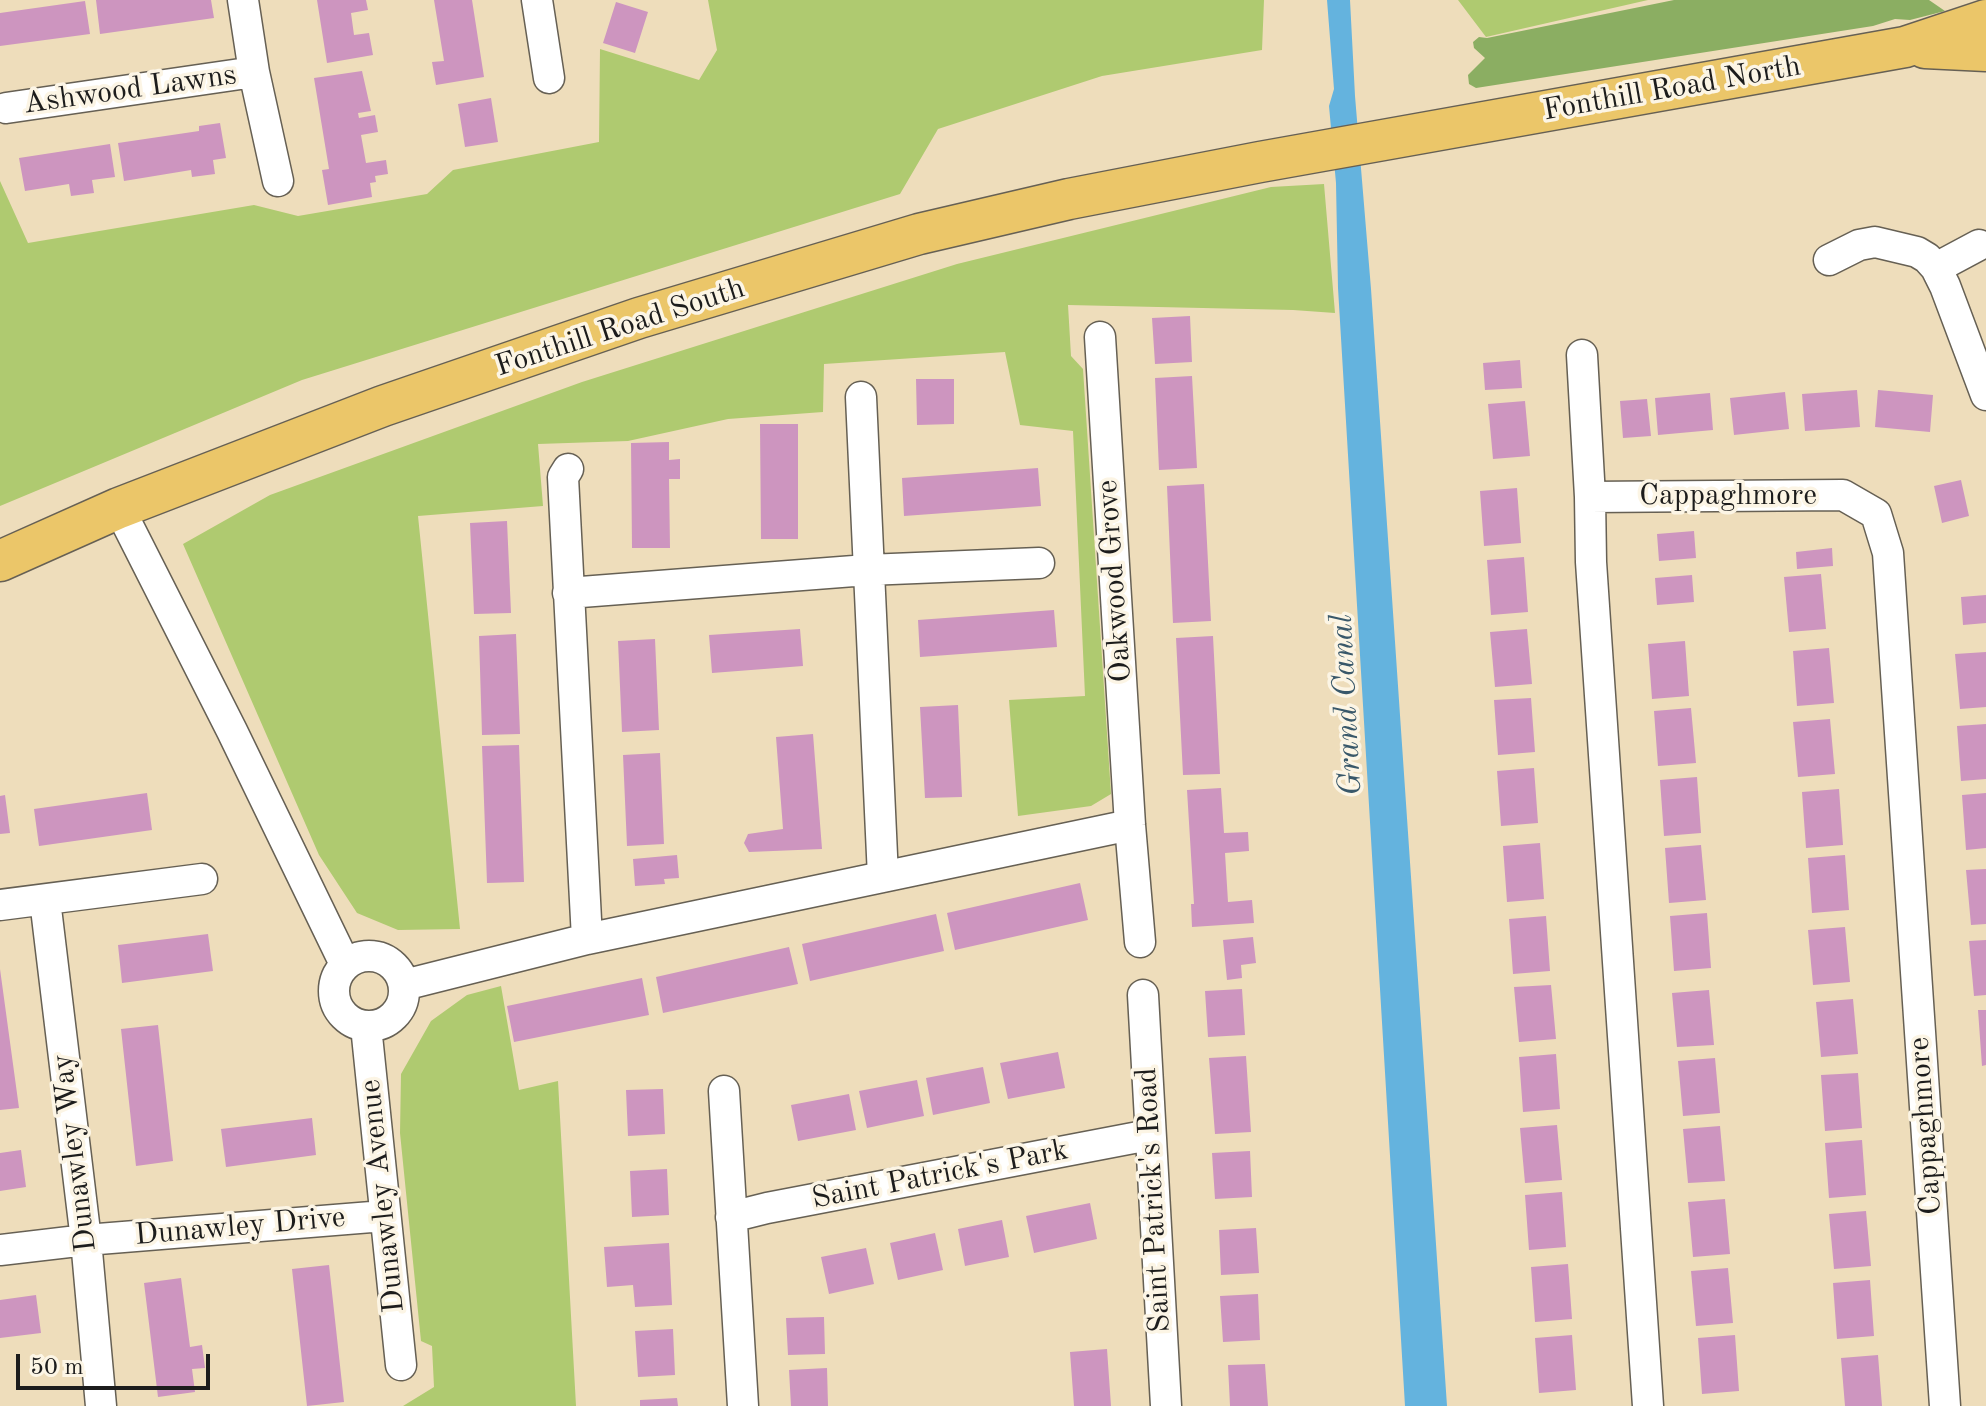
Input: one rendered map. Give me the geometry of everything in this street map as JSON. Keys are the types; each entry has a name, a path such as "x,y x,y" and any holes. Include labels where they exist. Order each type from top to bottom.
{"main road":[{"name":"Fonthill Road North","path":"1260,162 1905,47 1986,20"},
{"name":"Fonthill Road North","path":"1905,47 1986,51"},
{"name":"Fonthill Road South","path":"0,561 119,508 383,406 639,318 919,234 1069,199 1260,162"}],"street":[{"path":"243,0 254,72 278,181"},
{"path":"537,0 549,78"},
{"name":"Ashwood Lawns","path":"6,108 254,72"},
{"path":"1829,260 1859,245 1875,242 1917,252 1936,268 1986,395"},
{"path":"1936,268 1979,245"},
{"name":"Oakwood Grove","path":"1100,337 1140,942"},
{"path":"1582,355 1593,594 1648,1406"},
{"path":"861,397 883,877"},
{"path":"568,469 563,477 587,939"},
{"name":"Cappaghmore","path":"1590,497 1843,495 1876,514 1888,553 1945,1406"},
{"path":"119,508 345,964"},
{"path":"568,593 867,570 1039,563"},
{"path":"404,985 587,939 1130,825"},
{"path":"0,905 202,879"},
{"name":"Dunawley Way","path":"45,900 86,1240 101,1406"},
{"path":"375,956 394,966 404,985 401,1006 395,1015 377,1025 366,1026 345,1017 337,1008 334,985 345,964 354,958 375,956"},
{"name":"Saint Patrick's Road","path":"1143,995 1166,1406"},
{"name":"Dunawley Avenue","path":"366,1026 401,1365"},
{"path":"724,1091 743,1406"},
{"name":"Saint Patrick's Park","path":"731,1217 1149,1135"},
{"name":"Dunawley Drive","path":"0,1250 384,1216"}],"green space":[{"path":"708,0 1264,0 1262,50 1102,76 938,129 900,194 302,380 0,506 0,181 28,243 254,205 298,216 427,194 453,170 599,142 600,49 699,80 717,50"},
{"path":"1458,0 1648,0 1486,37"},
{"path":"1674,0 1929,0 1945,11 1910,20 1895,19 1873,26 1476,88 1469,84 1468,75 1485,58 1474,48 1473,42 1479,37 1487,38"},
{"path":"1324,184 1335,313 1068,305 1071,356 1083,369 1111,794 1091,806 1018,816 1009,700 1085,696 1073,431 1020,425 1005,352 824,364 823,412 728,419 628,441 538,444 543,506 418,516 460,929 398,930 357,913 319,855 183,544 270,495 582,382 957,264 1271,187"},
{"path":"501,986 519,1090 558,1081 576,1406 403,1406 434,1387 432,1346 421,1341 400,1133 401,1074 431,1021 467,995"}],"water":[{"path":"1327,0 1350,0 1447,1406 1405,1406 1338,288 1336,183 1329,106 1334,89"}],"building":[{"path":"96,0 211,0 214,18 100,34"},
{"path":"317,0 366,0 368,10 351,13 354,35 369,33 373,55 327,63"},
{"path":"434,0 472,0 484,77 436,85 432,62 444,61"},
{"path":"85,1 90,34 0,46 0,13"},
{"path":"616,2 648,12 635,53 603,43"},
{"path":"362,71 371,111 358,113 359,118 375,115 378,132 361,135 366,163 386,160 388,174 375,176 376,182 370,183 372,197 328,205 322,170 329,169 314,78"},
{"path":"491,98 498,142 465,147 458,104"},
{"path":"220,123 226,158 213,160 215,174 192,177 191,170 124,181 118,143 199,131 199,126"},
{"path":"110,144 115,177 92,180 94,193 71,196 69,184 25,191 19,158"},
{"path":"1190,316 1192,362 1155,364 1152,318"},
{"path":"1520,360 1522,388 1485,390 1483,363"},
{"path":"1192,376 1197,468 1159,470 1155,378"},
{"path":"916,379 954,379 954,424 917,425"},
{"path":"1857,390 1860,427 1805,431 1802,394"},
{"path":"1878,390 1933,395 1930,432 1875,427"},
{"path":"1785,392 1789,429 1734,435 1730,398"},
{"path":"1710,393 1713,430 1658,435 1655,398"},
{"path":"1647,399 1651,436 1623,438 1620,401"},
{"path":"1525,401 1530,456 1493,459 1488,404"},
{"path":"760,424 798,424 798,539 761,539"},
{"path":"669,442 669,460 680,459 680,479 669,479 670,548 632,548 631,443"},
{"path":"1038,468 1041,506 904,516 902,478"},
{"path":"1961,480 1969,516 1942,523 1934,486"},
{"path":"1204,484 1211,621 1173,623 1167,486"},
{"path":"1517,488 1521,543 1484,546 1480,491"},
{"path":"507,521 511,613 474,614 470,523"},
{"path":"1694,531 1696,558 1659,561 1657,534"},
{"path":"1832,548 1833,566 1797,569 1796,552"},
{"path":"1524,557 1528,612 1491,615 1487,560"},
{"path":"1821,574 1826,629 1789,632 1784,577"},
{"path":"1692,575 1694,602 1657,605 1655,578"},
{"path":"1986,595 1986,623 1963,625 1961,597"},
{"path":"1054,610 1057,647 920,657 918,620"},
{"path":"800,629 803,666 712,673 709,635"},
{"path":"1527,629 1532,684 1495,687 1490,632"},
{"path":"516,634 520,734 482,735 479,636"},
{"path":"1213,636 1220,774 1183,775 1176,638"},
{"path":"655,639 659,730 622,732 618,641"},
{"path":"1685,641 1689,696 1652,699 1648,644"},
{"path":"1829,648 1834,703 1797,706 1793,651"},
{"path":"1986,652 1986,707 1960,709 1955,654"},
{"path":"1531,698 1535,752 1498,755 1494,700"},
{"path":"958,705 962,797 925,798 920,707"},
{"path":"1691,708 1696,763 1658,766 1654,711"},
{"path":"1830,719 1835,774 1798,777 1793,722"},
{"path":"1986,724 1986,779 1961,781 1957,726"},
{"path":"813,734 822,849 749,852 744,843 748,834 783,829 776,737"},
{"path":"519,745 524,882 487,883 482,746"},
{"path":"660,753 664,844 627,846 623,755"},
{"path":"1534,768 1538,823 1501,826 1497,771"},
{"path":"1697,777 1701,833 1664,836 1660,780"},
{"path":"1221,788 1224,833 1248,832 1249,851 1225,853 1228,902 1252,900 1254,923 1192,927 1191,904 1194,904 1187,790"},
{"path":"1839,789 1843,845 1806,848 1802,792"},
{"path":"147,793 152,830 39,846 34,809"},
{"path":"1986,793 1986,848 1966,850 1962,795"},
{"path":"5,795 10,833 0,834 0,796"},
{"path":"1540,843 1544,899 1507,902 1503,846"},
{"path":"1701,845 1706,900 1669,903 1665,848"},
{"path":"677,855 679,878 664,879 665,884 635,886 633,859"},
{"path":"1845,855 1849,910 1812,913 1808,858"},
{"path":"1986,869 1986,924 1971,925 1966,870"},
{"path":"1080,883 1088,920 955,950 947,913"},
{"path":"1707,913 1711,968 1674,971 1670,916"},
{"path":"936,914 944,951 810,981 802,944"},
{"path":"1546,916 1550,971 1513,974 1509,919"},
{"path":"1845,927 1850,982 1813,985 1808,930"},
{"path":"208,934 213,971 122,983 118,945"},
{"path":"1253,937 1256,963 1241,965 1242,978 1227,980 1223,940"},
{"path":"1986,940 1986,995 1974,996 1969,941"},
{"path":"789,947 798,984 663,1013 656,977"},
{"path":"0,969 19,1108 0,1110"},
{"path":"642,978 649,1015 514,1042 507,1006"},
{"path":"1551,985 1556,1039 1519,1042 1514,987"},
{"path":"1242,989 1245,1035 1208,1037 1205,991"},
{"path":"1709,990 1714,1045 1677,1047 1672,993"},
{"path":"1853,999 1858,1054 1821,1057 1816,1002"},
{"path":"1978,1010 1986,1010 1986,1065 1982,1066"},
{"path":"158,1025 173,1161 136,1166 121,1029"},
{"path":"1058,1052 1065,1088 1008,1099 1000,1063"},
{"path":"1556,1054 1560,1109 1523,1112 1519,1057"},
{"path":"1246,1056 1251,1132 1215,1134 1209,1058"},
{"path":"1715,1058 1720,1113 1683,1116 1678,1061"},
{"path":"983,1067 990,1103 933,1115 926,1078"},
{"path":"1858,1073 1862,1128 1825,1131 1821,1075"},
{"path":"917,1080 924,1116 867,1128 859,1091"},
{"path":"663,1089 665,1134 628,1136 626,1090"},
{"path":"849,1094 856,1130 798,1141 791,1105"},
{"path":"312,1118 316,1155 226,1167 221,1129"},
{"path":"1557,1125 1562,1180 1525,1183 1520,1128"},
{"path":"1720,1126 1725,1181 1688,1183 1683,1129"},
{"path":"1862,1140 1866,1195 1829,1198 1825,1143"},
{"path":"21,1150 26,1187 0,1191 0,1153"},
{"path":"1250,1151 1252,1197 1215,1199 1212,1153"},
{"path":"667,1169 669,1215 632,1217 630,1171"},
{"path":"1562,1192 1566,1247 1529,1250 1525,1195"},
{"path":"1725,1199 1730,1254 1693,1257 1688,1202"},
{"path":"1090,1203 1097,1239 1034,1253 1026,1216"},
{"path":"1866,1211 1871,1266 1834,1269 1829,1214"},
{"path":"1002,1220 1009,1257 965,1266 958,1229"},
{"path":"1256,1228 1259,1273 1221,1275 1219,1230"},
{"path":"935,1233 943,1270 898,1280 890,1243"},
{"path":"669,1243 672,1305 635,1307 633,1285 607,1287 604,1247"},
{"path":"866,1248 874,1284 829,1294 821,1257"},
{"path":"1568,1264 1572,1319 1535,1322 1531,1267"},
{"path":"329,1265 344,1402 307,1406 292,1269"},
{"path":"1728,1268 1733,1323 1696,1326 1691,1271"},
{"path":"181,1278 190,1347 202,1345 205,1368 192,1369 195,1392 158,1397 144,1283"},
{"path":"1870,1280 1874,1336 1837,1339 1833,1283"},
{"path":"1258,1294 1260,1340 1223,1342 1220,1296"},
{"path":"36,1295 41,1333 0,1338 0,1300"},
{"path":"824,1317 825,1354 788,1355 786,1318"},
{"path":"673,1329 675,1375 638,1377 635,1331"},
{"path":"1572,1335 1576,1390 1539,1393 1535,1338"},
{"path":"1735,1335 1739,1391 1702,1394 1698,1338"},
{"path":"1107,1349 1111,1406 1074,1406 1070,1352"},
{"path":"1878,1355 1882,1406 1845,1406 1841,1358"},
{"path":"1265,1364 1268,1406 1230,1406 1228,1365"},
{"path":"827,1368 828,1406 791,1406 789,1370"},
{"path":"677,1398 678,1406 640,1406 640,1400"}],"water label":[{"name":"Grand Canal","path":"1347,705"}]}
